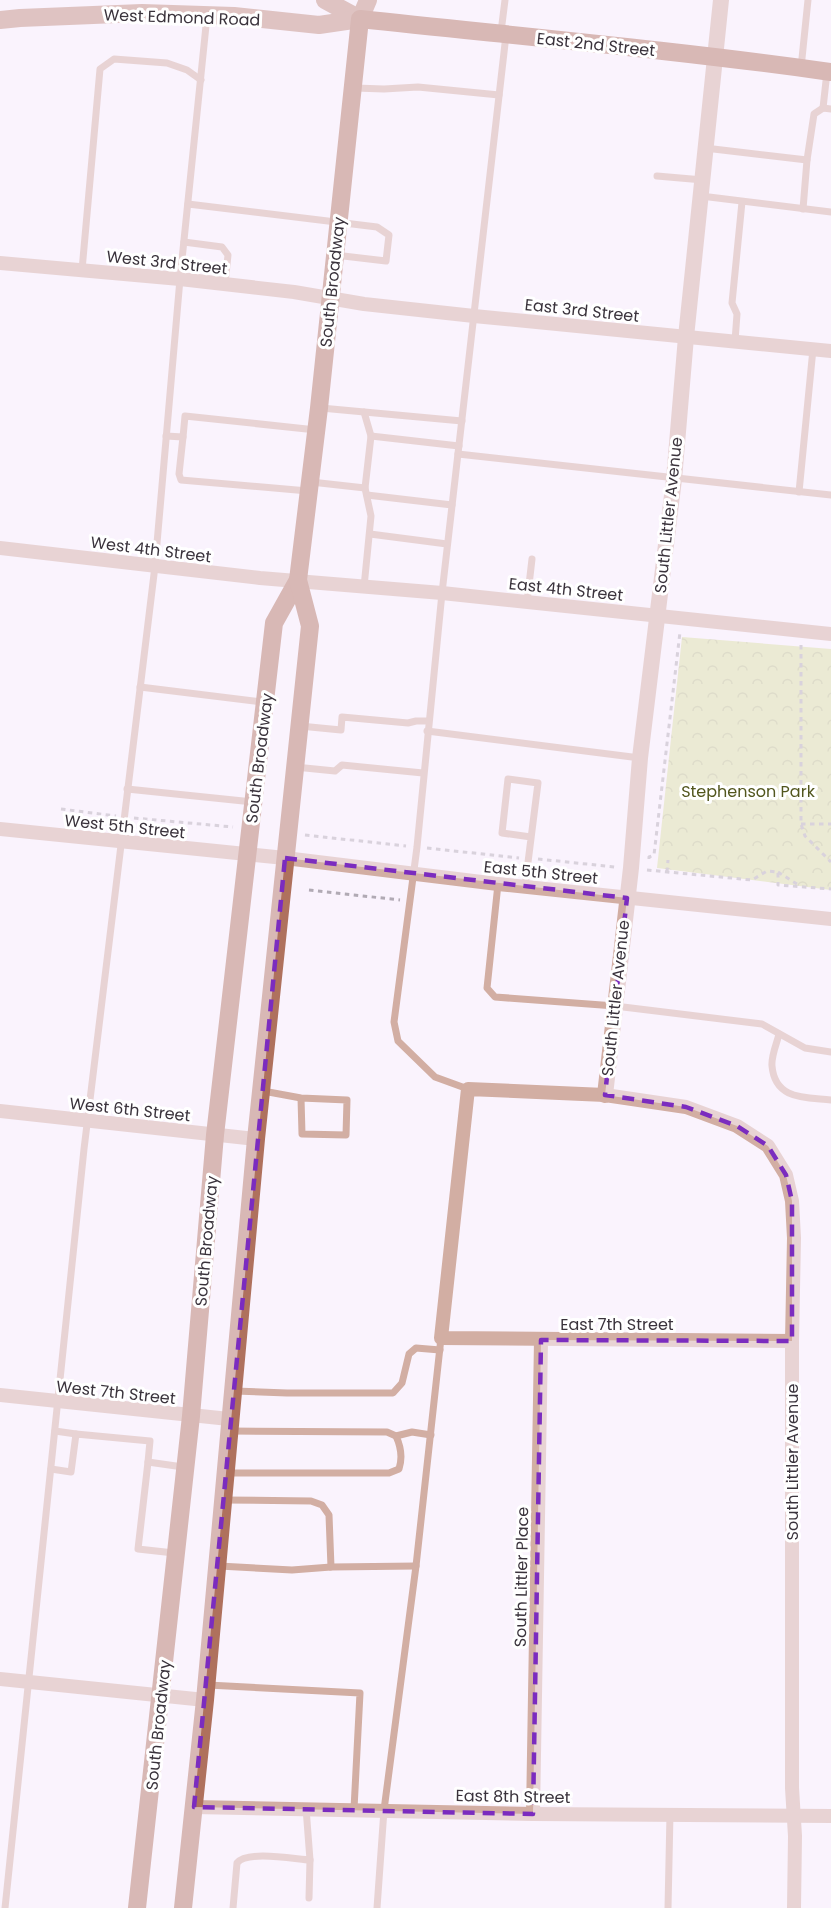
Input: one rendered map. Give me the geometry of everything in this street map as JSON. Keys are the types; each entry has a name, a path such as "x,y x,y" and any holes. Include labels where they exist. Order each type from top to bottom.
{"main road":[{"path":"325,0 360,19"},
{"name":"South Broadway","path":"354,0 360,19"},
{"name":"South Broadway","path":"183,1908 256,1139 310,626 298,580 319,408 360,19 368,0"},
{"name":"West Edmond Road","path":"0,20 142,13 234,16 319,25 360,19"},
{"name":"East 2nd Street","path":"360,19 715,56 829,71"},
{"name":"South Broadway","path":"137,1908 186,1467 215,1135 274,623 298,580"}],"street":[{"name":"South Littler Avenue","path":"721,0 686,337 674,479 640,758 605,1095 686,1107 737,1126 768,1146 786,1175 792,1201 794,1908"},
{"name":"West 3rd Street","path":"0,262 180,279 331,298"},
{"name":"East 3rd Street","path":"331,298 363,304 474,316 831,351"},
{"name":"West 4th Street","path":"0,548 298,580"},
{"name":"East 4th Street","path":"298,580 831,634"},
{"name":"West 5th Street","path":"0,829 247,855"},
{"name":"East 5th Street","path":"247,855 831,920"},
{"path":"440,1344 468,1089 605,1095"},
{"name":"West 6th Street","path":"0,1111 256,1139"},
{"name":"East 7th Street","path":"440,1344 541,1340 792,1341"},
{"name":"South Littler Place","path":"533,1814 541,1340"},
{"name":"West 7th Street","path":"0,1395 191,1416 229,1425"},
{"path":"0,1679 161,1696 205,1693"},
{"name":"East 8th Street","path":"194,1807 533,1814 831,1816"}],"lane":[{"path":"468,1089 435,1077 398,1041 394,1022 417,847 447,544 499,95 505,0"},
{"path":"801,68 808,0"},
{"path":"5,1908 88,1121 155,566 180,279 207,16"},
{"path":"82,270 100,69 114,59 167,63 187,70 201,80"},
{"path":"803,209 814,114 827,108 829,71"},
{"path":"352,88 418,87 499,95"},
{"path":"705,148 807,160"},
{"path":"657,176 742,202 831,212"},
{"path":"735,341 737,314 732,303 742,202"},
{"path":"188,204 377,227 389,236 386,261 335,255"},
{"path":"184,242 222,246 228,255 225,284"},
{"path":"799,492 813,349"},
{"path":"319,408 462,421"},
{"path":"364,412 371,436 366,491 371,516 364,587"},
{"path":"316,430 185,416 180,474 182,480 366,491 452,505"},
{"path":"166,436 183,437"},
{"path":"371,436 674,479 831,495"},
{"path":"370,534 447,544"},
{"path":"527,602 532,559"},
{"path":"140,687 266,702"},
{"path":"300,726 341,730 342,717 408,723 428,721"},
{"path":"427,731 640,758"},
{"path":"295,767 335,771 342,765 423,772"},
{"path":"525,886 538,783 508,779 502,833 531,837"},
{"path":"127,789 254,802"},
{"path":"498,884 487,988 495,997 615,1006 762,1024 804,1048 831,1052"},
{"path":"779,1034 771,1065 776,1082 784,1092 831,1100"},
{"path":"261,1091 301,1098 347,1100 346,1135 302,1134 301,1098"},
{"path":"232,1390 287,1393 393,1393 402,1383 409,1354 416,1348 440,1344 416,1566 384,1810 377,1908"},
{"path":"229,1425 387,1432 396,1436 412,1432 430,1435"},
{"path":"55,1431 150,1441 138,1549 176,1553"},
{"path":"51,1469 71,1472 75,1434"},
{"path":"225,1473 389,1473 399,1468 402,1460 396,1436"},
{"path":"148,1462 186,1467"},
{"path":"222,1500 311,1501 321,1505 329,1515 331,1567"},
{"path":"216,1566 292,1570 416,1566"},
{"path":"205,1693 360,1694 354,1809"},
{"path":"306,1808 310,1860 309,1898"},
{"path":"668,1908 670,1814"},
{"path":"233,1908 237,1863 240,1859 250,1856 310,1860"}],"path":[{"path":"647,877 649,857 654,855 679,632"},
{"path":"801,640 801,824 805,836 831,862"},
{"name":"West 5th Street","path":"61,809 233,828"},
{"path":"801,824 831,824"},
{"name":"East 5th Street","path":"303,835 617,867"},
{"path":"667,872 668,860"},
{"path":"637,869 752,880 767,871 778,872 801,887"},
{"path":"778,872 778,885 831,889"},
{"path":"309,890 392,899"}],"highlighted area":[{"path":"285,858 627,898 605,1095 686,1107 737,1126 768,1146 786,1175 792,1201 792,1341 541,1340 533,1814 194,1807"}],"green space":[{"name":"Stephenson Park","path":"682,637 831,649 831,890 657,868"}]}
